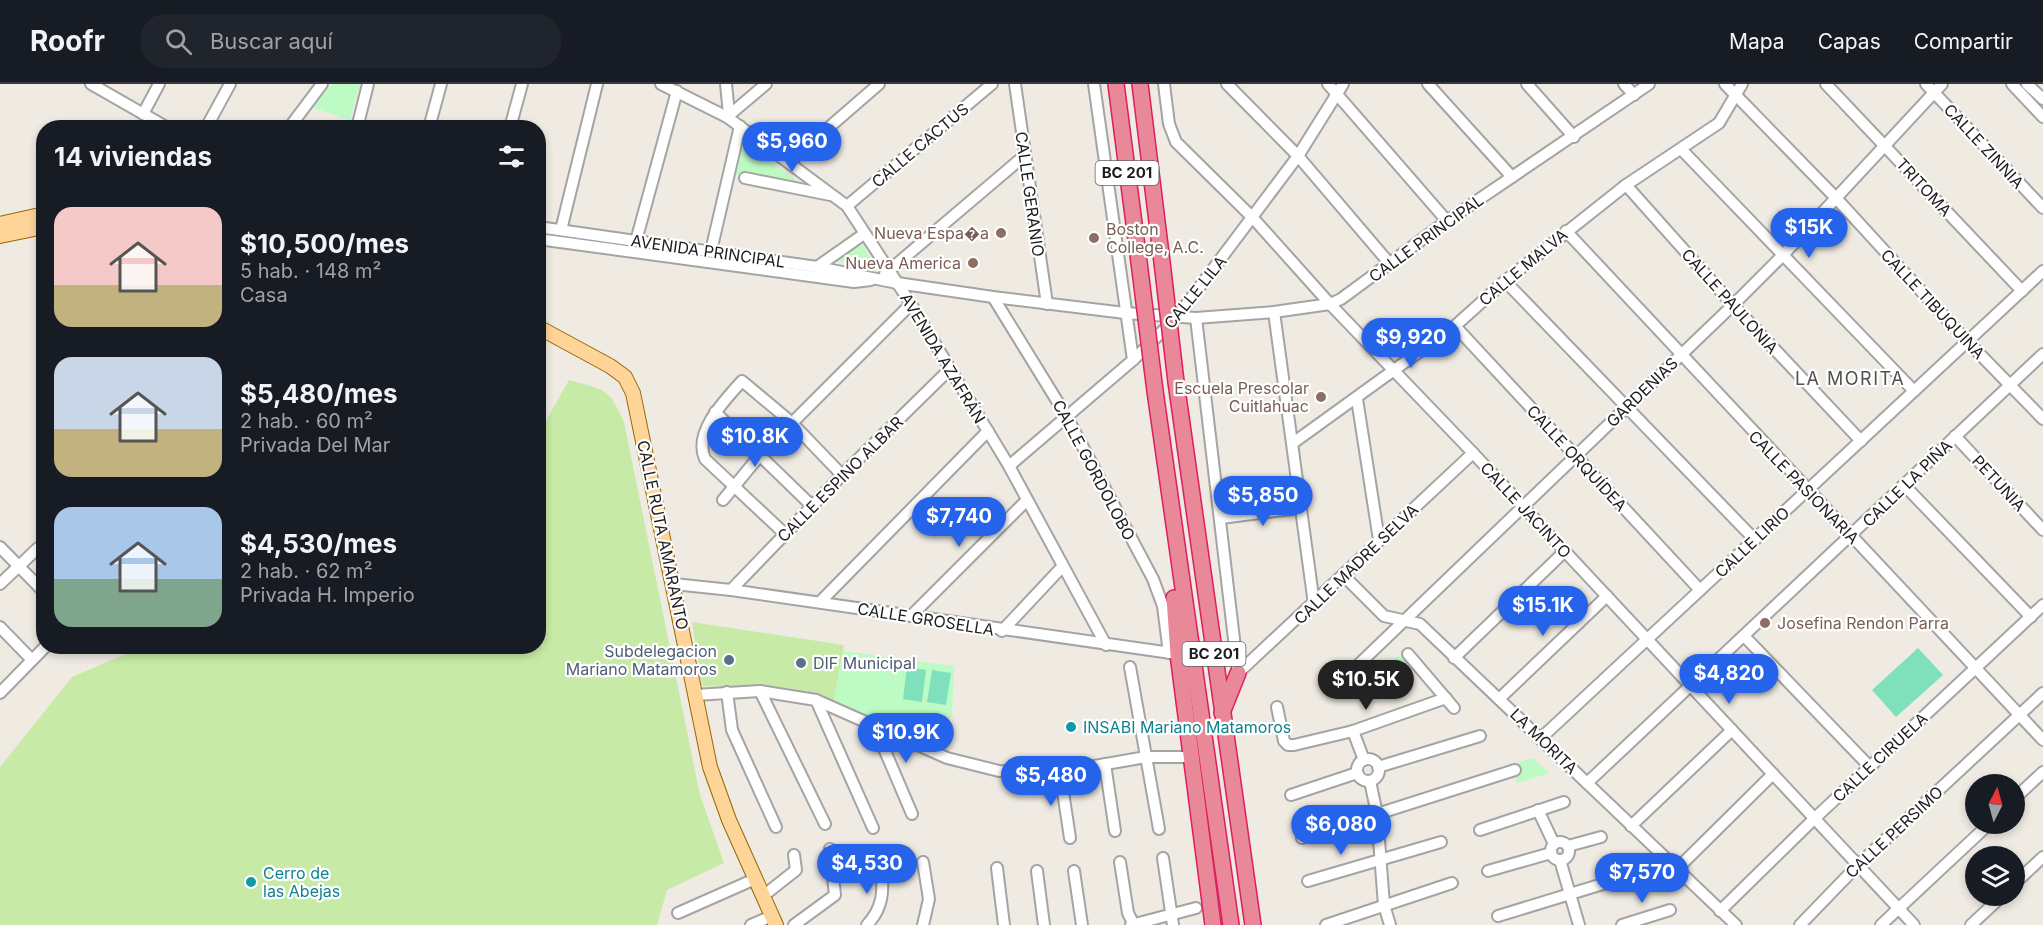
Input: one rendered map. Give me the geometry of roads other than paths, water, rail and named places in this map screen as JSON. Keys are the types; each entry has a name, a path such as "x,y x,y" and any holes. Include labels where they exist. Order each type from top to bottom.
{"highway":[{"name":"BC 201","path":"1116,84 1173,533 1227,898 1229,925"},
{"name":"BC 201","path":"1140,84 1176,382 1253,925"},
{"path":"1173,533 1171,556 1173,654 1191,756 1213,925"},
{"path":"1222,713 1238,674"}],"main road":[{"path":"0,236 36,218"},
{"path":"0,224 36,227"},
{"name":"CALLE RUTA AMARANTO","path":"546,332 625,376 633,393 710,767 774,920"}],"street":[{"path":"91,84 154,120"},
{"path":"143,114 159,84"},
{"path":"210,120 230,84"},
{"path":"295,120 322,84"},
{"path":"359,120 368,84"},
{"path":"431,120 441,84"},
{"path":"512,120 522,84"},
{"path":"561,230 597,84"},
{"name":"AVENIDA AZAFRÁN","path":"661,84 728,115 847,206 911,304 1009,466 1106,645"},
{"path":"726,84 728,115"},
{"path":"728,115 766,84"},
{"path":"789,162 879,84"},
{"name":"CALLE CACTUS","path":"847,206 992,84"},
{"name":"CALLE GERANIO","path":"1015,84 1047,304"},
{"path":"1094,84 1132,360"},
{"name":"CALLE JACINTO","path":"1164,84 1169,124 1176,142 1253,218 1330,304 1647,638 1914,925"},
{"path":"1227,84 1298,156 1390,264"},
{"path":"1328,84 1340,89 1447,221"},
{"path":"1428,84 1512,177"},
{"path":"1527,84 1574,137"},
{"path":"1624,84 1634,95"},
{"name":"CALLE PRINCIPAL","path":"1177,317 1196,318 1274,312 1330,304 1341,299 1447,221 1649,84"},
{"name":"CALLE TIBUQUINA","path":"1725,84 1836,198 1967,341 2043,419"},
{"name":"CALLE MALVA","path":"1293,443 1395,372 1455,326 1505,281 1626,185 1719,123 1742,84"},
{"name":"TRITOMA","path":"1826,84 2022,291"},
{"name":"CALLE ZINNIA","path":"1926,84 2043,208"},
{"name":"GARDENIAS","path":"1332,690 1521,506 1733,305 1784,254 1942,84"},
{"path":"2012,84 2040,103"},
{"path":"2027,84 2040,103 2043,117"},
{"name":"CALLE LILA","path":"1009,466 1132,360 1177,317 1298,156 1340,89"},
{"path":"636,241 677,91"},
{"path":"711,250 741,126"},
{"path":"1681,149 1914,391"},
{"path":"877,279 1024,156"},
{"path":"746,178 833,196"},
{"name":"CALLE PAULONIA","path":"1626,185 1733,305 1861,441"},
{"name":"AVENIDA PRINCIPAL","path":"546,228 711,250 818,267 897,283 993,297 1177,317"},
{"name":"CALLE PASIONARIA","path":"1566,231 1680,356 2043,741"},
{"path":"818,267 864,234"},
{"name":"AVENIDA PRINCIPAL","path":"546,240 854,282 877,279"},
{"name":"CALLE LIRIO","path":"1540,739 2043,271"},
{"path":"1505,281 1755,540"},
{"name":"CALLE GORDOLOBO","path":"993,297 1067,417 1159,593 1173,654"},
{"path":"723,500 761,454 911,304"},
{"path":"1274,312 1314,604"},
{"path":"1196,318 1238,674"},
{"name":"CALLE ORQUÍDEA","path":"1455,326 1700,590"},
{"name":"CALLE LA PIÑA","path":"1587,783 1852,537 2043,354"},
{"name":"CALLE ESPINO ALBAR","path":"731,590 842,475 950,369"},
{"path":"785,534 705,459 702,452 702,444 715,412 742,381 791,423 842,475"},
{"path":"1357,399 1379,540"},
{"path":"715,412 761,454 812,506"},
{"path":"820,602 988,431"},
{"name":"PETUNIA","path":"1955,436 2043,530"},
{"name":"CALLE MADRE SELVA","path":"1238,674 1473,453"},
{"path":"1904,485 2031,617"},
{"path":"911,616 1027,500"},
{"path":"1221,518 1300,508"},
{"path":"0,547 36,584"},
{"path":"0,584 36,550"},
{"path":"1454,658 1564,552"},
{"path":"1002,631 1062,567"},
{"name":"LA MORITA","path":"1343,575 1383,616 1420,624 1736,925"},
{"name":"CALLE GROSELLA","path":"674,584 820,602 1002,631 1173,654"},
{"path":"1499,699 1607,596"},
{"name":"CALLE CIRUELA","path":"1720,911 1815,818 2043,605"},
{"path":"0,627 32,660"},
{"path":"1745,637 1870,767"},
{"path":"0,693 38,654"},
{"path":"1408,654 1454,708"},
{"path":"1130,667 1159,829"},
{"path":"695,695 760,691 816,700 947,758 999,771 1060,772 1146,758 1191,756"},
{"path":"760,691 825,824"},
{"path":"727,692 732,730 776,827"},
{"name":"CALLE PERSIMO","path":"1800,925 1858,865 2043,693"},
{"path":"1277,707 1284,741 1288,745 1353,731 1446,698"},
{"path":"816,700 873,828"},
{"path":"874,725 912,814"},
{"path":"1631,826 1732,730"},
{"path":"1353,731 1364,760"},
{"path":"1378,766 1480,736"},
{"path":"1364,760 1371,760 1378,766 1378,774 1370,781 1361,779 1358,773 1358,767 1364,760"},
{"path":"1105,764 1115,831"},
{"path":"1302,838 1515,770"},
{"path":"1060,772 1070,838"},
{"path":"2025,789 2043,772"},
{"path":"1291,795 1358,773"},
{"path":"1677,869 1773,774"},
{"path":"1370,781 1377,814 1384,905 1390,925"},
{"path":"1480,830 1564,802"},
{"path":"1538,810 1553,848 1554,858 1560,860 1568,856 1568,846"},
{"path":"1881,925 1978,834"},
{"path":"1488,871 1553,848 1560,842 1568,846 1601,837"},
{"path":"1308,881 1441,842"},
{"path":"794,925 835,895 830,849"},
{"path":"763,896 796,870 794,855"},
{"path":"2025,873 2043,856"},
{"path":"1162,858 1173,925"},
{"path":"1560,860 1579,925"},
{"path":"923,925 928,899 924,862"},
{"path":"1120,862 1128,913 1133,925 1196,908"},
{"path":"867,925 879,912 884,885 881,868"},
{"path":"997,868 1004,925"},
{"path":"1037,871 1044,925"},
{"path":"1074,871 1082,925"},
{"path":"1498,916 1642,872"},
{"path":"678,913 755,879"},
{"path":"1326,925 1452,883"},
{"path":"1971,925 1991,906"},
{"path":"1622,925 1670,910"},
{"path":"751,925 774,920"}],"place":[{"name":"Nueva Espa�a","path":"1001,233"},
{"name":"Boston College, A.C.","path":"1094,238"},
{"name":"Nueva America","path":"973,263"},
{"name":"Escuela Prescolar Cuitlahuac","path":"1321,397"},
{"name":"Josefina Rendon Parra","path":"1765,623"},
{"name":"Subdelegacion Mariano Matamoros","path":"729,660"},
{"name":"DIF Municipal","path":"801,663"},
{"name":"INSABI Mariano Matamoros","path":"1071,727"},
{"name":"Cerro de las Abejas","path":"251,882"}],"district":[{"name":"LA MORITA","path":"1850,379"}]}
